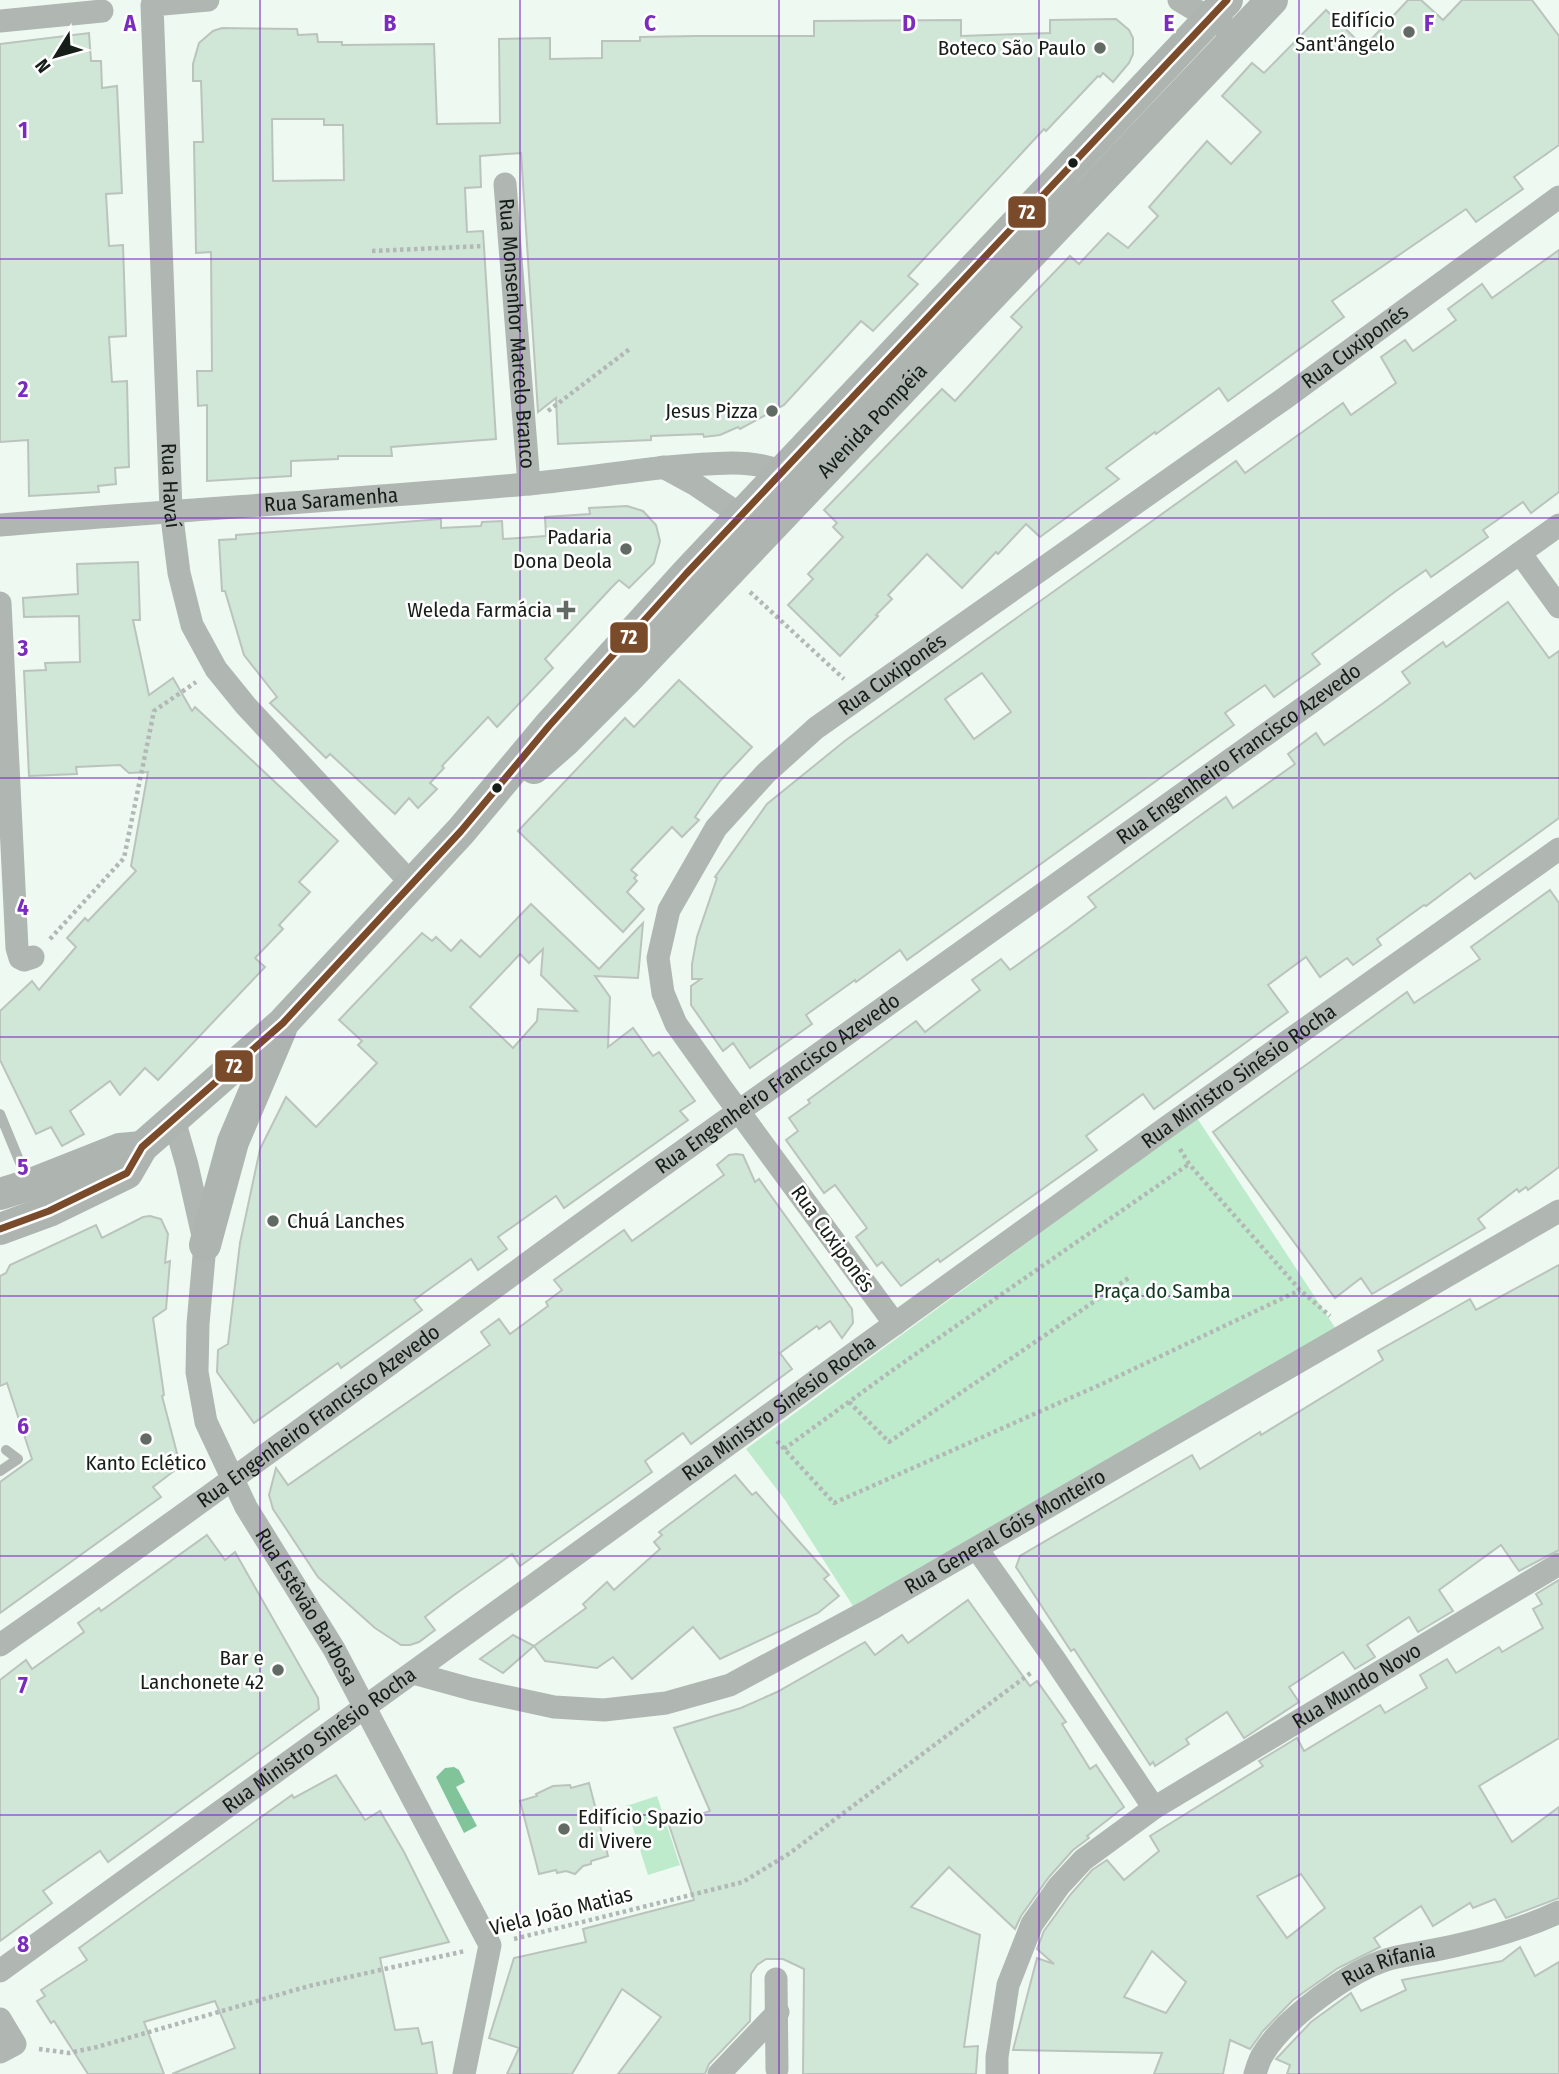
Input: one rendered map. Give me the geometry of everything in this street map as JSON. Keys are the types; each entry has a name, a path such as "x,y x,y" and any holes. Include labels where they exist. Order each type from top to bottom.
{"main road":[{"name":"Avenida Pompéia","path":"0,1229 49,1211 127,1172 142,1147 284,1023 461,831 599,669 753,524 1269,1"},
{"name":"Avenida Pompéia","path":"794,481 1218,9"},
{"name":"Avenida Pompéia","path":"461,831 565,741 728,572 753,524"},
{"path":"205,1245 233,1142 284,1023"},
{"path":"14,1189 120,1149 142,1147"}],"street":[{"name":"Rua Havaí","path":"208,0 152,5 171,510 179,573 192,625 216,669 246,706 412,884"},
{"path":"1179,0 1218,9 1238,35"},
{"path":"0,21 102,11"},
{"name":"Rua Monsenhor Marcelo Branco","path":"505,184 529,484"},
{"name":"Rua Cuxiponés","path":"895,1324 677,1024 663,993 658,958 669,910 716,828 766,773 806,737 1285,398 1559,197"},
{"name":"Rua Saramenha","path":"0,525 529,484 663,467 734,463 756,464 794,481"},
{"path":"663,467 696,485 753,524"},
{"name":"Rua Engenheiro Francisco Azevedo","path":"0,1645 232,1481 739,1111 1559,525"},
{"path":"1520,553 1559,607"},
{"path":"0,603 17,948 20,958 24,960 33,957"},
{"name":"Rua Ministro Sinésio Rocha","path":"0,1971 1167,1127 1559,849"},
{"name":"Rua Estêvão Barbosa","path":"174,1120 205,1245 198,1324 198,1372 206,1422 232,1481 334,1649 490,1945"},
{"name":"Rua General Góis Monteiro","path":"413,1673 554,1707 604,1710 666,1703 730,1685 976,1549 1559,1211"},
{"path":"976,1549 1053,1657 1154,1808"},
{"name":"Rua Mundo Novo","path":"997,2074 1008,1985 1032,1924 1059,1886 1083,1860 1154,1808 1559,1564"},
{"name":"Rua Rifania","path":"1255,2074 1262,2055 1279,2034 1313,2002 1352,1976 1388,1959 1521,1930 1559,1912"},
{"path":"464,2074 490,1945"},
{"path":"776,1979 777,2069"},
{"path":"719,2074 778,2012"},
{"path":"0,2019 8,2048"}],"lane":[{"path":"0,1114 14,1189"},
{"path":"0,1471 18,1459 6,1450"}],"path":[{"path":"372,251 509,245"},
{"path":"525,428 632,348"},
{"path":"728,572 862,696"},
{"path":"33,957 124,858 154,712 216,669"},
{"path":"1167,1127 1189,1164 1300,1290 1350,1332"},
{"path":"784,1448 1189,1164"},
{"path":"849,1402 889,1442 1130,1277"},
{"path":"759,1422 834,1503 1104,1383 1300,1290"},
{"name":"Viela João Matias","path":"8,2048 69,2053 309,1986 490,1945 743,1881 790,1853 1053,1657"}],"green space":[{"name":"Praça do Samba","path":"1197,1118 1336,1329 853,1606 785,1500 746,1449"},
{"path":"657,1796 680,1865 648,1875 626,1806"}],"shaded area":[{"path":"454,1767 459,1770 465,1782 456,1787 477,1826 464,1833 436,1777 445,1768"}],"building":[{"path":"1408,0 1421,0 1443,20 1462,0 1532,0 1559,36 1559,145 1514,177 1523,189 1476,222 1466,209 1332,301 1344,317 1228,401 1219,388 1156,434 1155,432 1106,468 1119,479 1040,537 1026,524 962,588 927,554 888,595 892,599 840,656 788,605 813,579 808,574 843,537 833,527 837,523 824,510 942,389 955,401 1022,327 1011,317 1070,256 1079,264 1108,233 1128,248 1158,216 1149,207 1207,141 1231,164 1261,132 1222,96 1252,63 1264,73 1326,10 1364,47"},
{"path":"1116,19 1129,30 1133,38 1133,54 1129,63 1113,82 1103,73 1098,76 1046,131 1044,129 908,276 918,284 873,331 861,321 784,405 740,429 738,427 720,435 651,436 651,440 558,444 556,398 538,412 521,153 480,156 481,187 465,188 467,232 483,231 496,439 391,447 392,456 338,456 338,459 291,461 291,476 207,481 207,405 198,406 197,371 212,371 211,252 196,253 194,142 203,142 201,81 193,81 193,64 199,43 213,31 222,28 297,29 298,35 317,34 318,42 342,42 342,45 434,44 437,124 500,123 499,39 550,38 550,59 602,58 602,41 640,41 640,37 814,36 814,21 961,20 961,36 1050,33 1050,20","holes":["272,119 324,119 324,125 343,125 344,180 273,181"]},
{"path":"89,33 91,61 101,61 102,88 117,86 122,193 106,194 109,246 123,245 126,336 109,337 112,382 127,381 129,467 115,468 116,484 98,486 99,492 29,496 28,440 0,442 0,44"},
{"path":"1559,250 1559,492 1531,513 1523,502 1483,530 1488,537 1431,577 1426,570 1396,591 1312,654 1320,664 1274,697 1265,685 1225,713 1234,725 907,960 900,950 856,982 855,980 806,1015 812,1024 750,1068 733,1043 723,1051 691,1005 691,986 701,979 692,979 692,964 697,937 717,878 715,877 767,804 846,740 1236,461 1245,473 1343,403 1351,415 1396,383 1381,357 1405,340 1413,351 1456,320 1448,309 1482,284 1492,298","holes":["982,673 1011,712 974,739 945,699"]},
{"path":"627,506 643,511 656,525 660,541 654,563 629,588 619,580 545,659 553,668 497,727 488,717 442,766 444,768 430,783 437,789 418,808 409,798 395,814 330,754 326,758 270,703 277,697 244,655 225,591 222,591 219,540 236,539 236,535 441,519 441,528 481,526 482,522 502,521 503,539 546,536 545,517 590,514 589,508"},
{"path":"138,562 140,620 133,620 149,695 173,678 192,711 195,707 338,841 299,882 310,892 279,925 283,929 255,958 265,967 158,1080 145,1068 120,1095 110,1081 70,1111 84,1134 62,1146 51,1127 36,1134 0,1060 0,1011 32,981 39,990 76,947 67,938 85,918 88,921 136,871 131,866 148,772 129,773 120,765 76,767 77,774 29,776 24,671 46,670 45,663 80,662 79,616 24,617 23,598 78,594 77,564"},
{"path":"1508,602 1549,658 1559,651 1559,818 1475,879 1470,873 1424,905 1377,939 1381,945 1353,965 1347,958 1320,977 1306,957 1268,985 1288,1012 1154,1109 1143,1094 1086,1136 1097,1150 940,1262 938,1259 901,1286 882,1262 877,1266 856,1237 867,1228 835,1185 824,1193 786,1140 798,1131 789,1118 810,1103 808,1100 916,1021 925,1032 980,990 972,980 1001,959 1010,970 1096,907 1088,897 1226,797 1233,808 1295,764 1288,754 1316,733 1324,745 1410,683 1402,672 1443,642 1446,647"},
{"path":"679,680 752,747 720,781 695,817 699,820 682,837 672,827 631,870 637,875 634,878 637,881 627,892 644,909 623,932 518,831 625,718 634,727"},
{"path":"1550,890 1559,903 1559,1167 1528,1190 1526,1187 1519,1192 1517,1189 1478,1219 1485,1228 1372,1294 1361,1278 1335,1298 1213,1132 1407,992 1414,1003 1480,959 1471,947"},
{"path":"531,904 599,969 643,923 638,978 595,976 610,997 608,1047 633,1028 653,1056 659,1052 695,1101 680,1111 688,1120 564,1208 556,1196 498,1237 507,1249 478,1270 471,1259 414,1300 422,1310 341,1368 338,1363 254,1423 217,1372 218,1350 228,1344 240,1243 260,1149 286,1097 316,1127 377,1063 358,1045 362,1041 339,1020 422,933 432,941 436,937 451,951 461,940 480,957","holes":["543,949 541,975 577,1011 538,1009 537,1021 513,1048 470,1007 520,954 529,963"]},
{"path":"729,1155 743,1155 755,1182 759,1179 852,1309 853,1323 842,1338 830,1321 819,1329 817,1326 780,1353 792,1369 691,1444 683,1433 645,1461 652,1472 520,1566 512,1554 454,1595 425,1617 435,1630 419,1642 401,1645 375,1628 318,1577 273,1509 269,1495 276,1468 288,1485 490,1345 481,1332 499,1319 510,1334 548,1306 546,1302 562,1290 554,1280 624,1230 632,1241 724,1175 717,1165"},
{"path":"150,1216 161,1219 168,1234 165,1263 170,1261 166,1309 153,1318 164,1395 162,1396 178,1457 174,1471 153,1487 161,1497 0,1613 0,1482 32,1459 7,1383 0,1386 0,1276 6,1273 10,1265 96,1225 102,1238"},
{"path":"1559,1265 1559,1550 1519,1571 1501,1545 1439,1590 1453,1611 1418,1632 1409,1617 1367,1645 1375,1657 1355,1669 1343,1652 1289,1687 1299,1702 1244,1738 1227,1712 1186,1739 1189,1744 1155,1766 1153,1762 1150,1765 1016,1567 1020,1556 1192,1455 1200,1469 1260,1432 1261,1435 1383,1360 1378,1351 1470,1299 1476,1310"},
{"path":"735,1475 752,1495 756,1492 829,1575 824,1579 839,1596 818,1613 720,1659 693,1627 632,1679 613,1657 597,1668 545,1661 534,1646 586,1608 583,1604 607,1582 614,1590 660,1549 654,1542 662,1535 659,1532"},
{"path":"207,1535 225,1560 235,1552 318,1698 319,1709 108,1862 100,1851 43,1891 52,1903 0,1941 0,1680 26,1660 32,1669 84,1632 78,1623 99,1608 101,1611"},
{"path":"1559,1580 1559,1738 1479,1786 1512,1842 1559,1807 1559,1898 1506,1918 1495,1899 1473,1908 1470,1903 1433,1926 1421,1906 1374,1938 1380,1947 1338,1968 1293,2000 1263,2031 1250,2049 1230,2040 1223,2074 1154,2074 1162,2053 1013,2050 1037,1958 1054,1964 1037,1949 1044,1931 1092,1870 1107,1860 1124,1880 1159,1851 1150,1836 1263,1766 1259,1761 1297,1738 1304,1751 1380,1705 1385,1713 1427,1688 1420,1675 1447,1659 1456,1673 1499,1647 1502,1652 1543,1628 1533,1609 1542,1604 1536,1594","holes":["1301,1874 1325,1908 1287,1938 1257,1896","1152,1951 1186,1982 1166,2013 1124,1997"]},
{"path":"968,1600 1030,1686 1037,1681 1066,1722 1062,1724 1090,1769 1096,1765 1124,1807 1073,1850 1049,1877 1015,1929 949,1867 911,1907 980,1935 964,2047 978,2046 976,2074 803,2074 804,1969 783,1959 766,1959 757,1965 751,1974 750,2021 709,2064 705,2074 618,2074 661,2017 622,1989 572,2074 507,2074 519,2048 489,2038 514,1958 586,1942 583,1929 694,1900 669,1825 710,1811 674,1728 741,1708 777,1692 865,1642 875,1655 902,1635 908,1643"},
{"path":"513,1635 534,1646 503,1673 480,1659"},
{"path":"336,1775 365,1820 380,1811 404,1852 449,1942 380,1958 395,2030 418,2028 422,2044 432,2042 437,2074 172,2074 235,2048 215,2001 144,2022 164,2074 88,2074 54,2021 51,2023 37,2001 45,1996 41,1990 87,1960 79,1948 292,1795 294,1798"},
{"name":"Edifício Spazio di Vivere","path":"589,1783 608,1856 591,1861 591,1864 583,1866 575,1874 566,1871 557,1873 556,1870 539,1874 520,1801 537,1796 536,1794 553,1786 570,1785 571,1788"},
{"path":"1520,1947 1535,1976 1559,1962 1559,2074 1287,2074 1290,2065 1276,2059 1311,2022 1351,1993 1361,2011 1406,1990 1402,1980 1502,1961"}],"transit line":[{"name":"72","path":"0,1229 49,1211 127,1173 142,1147 283,1023 461,831 549,726 686,574 1227,0"}],"place":[{"name":"Edifício Sant'ângelo","path":"1409,32"},
{"name":"Boteco São Paulo","path":"1100,48"},
{"name":"Jesus Pizza","path":"772,411"},
{"name":"Padaria Dona Deola","path":"626,549"},
{"name":"Weleda Farmácia","path":"566,610"},
{"name":"Chuá Lanches","path":"273,1221"},
{"name":"Kanto Eclético","path":"146,1439"},
{"name":"Bar e Lanchonete 42","path":"278,1670"},
{"name":"Edifício Spazio di Vivere","path":"564,1829"}]}
